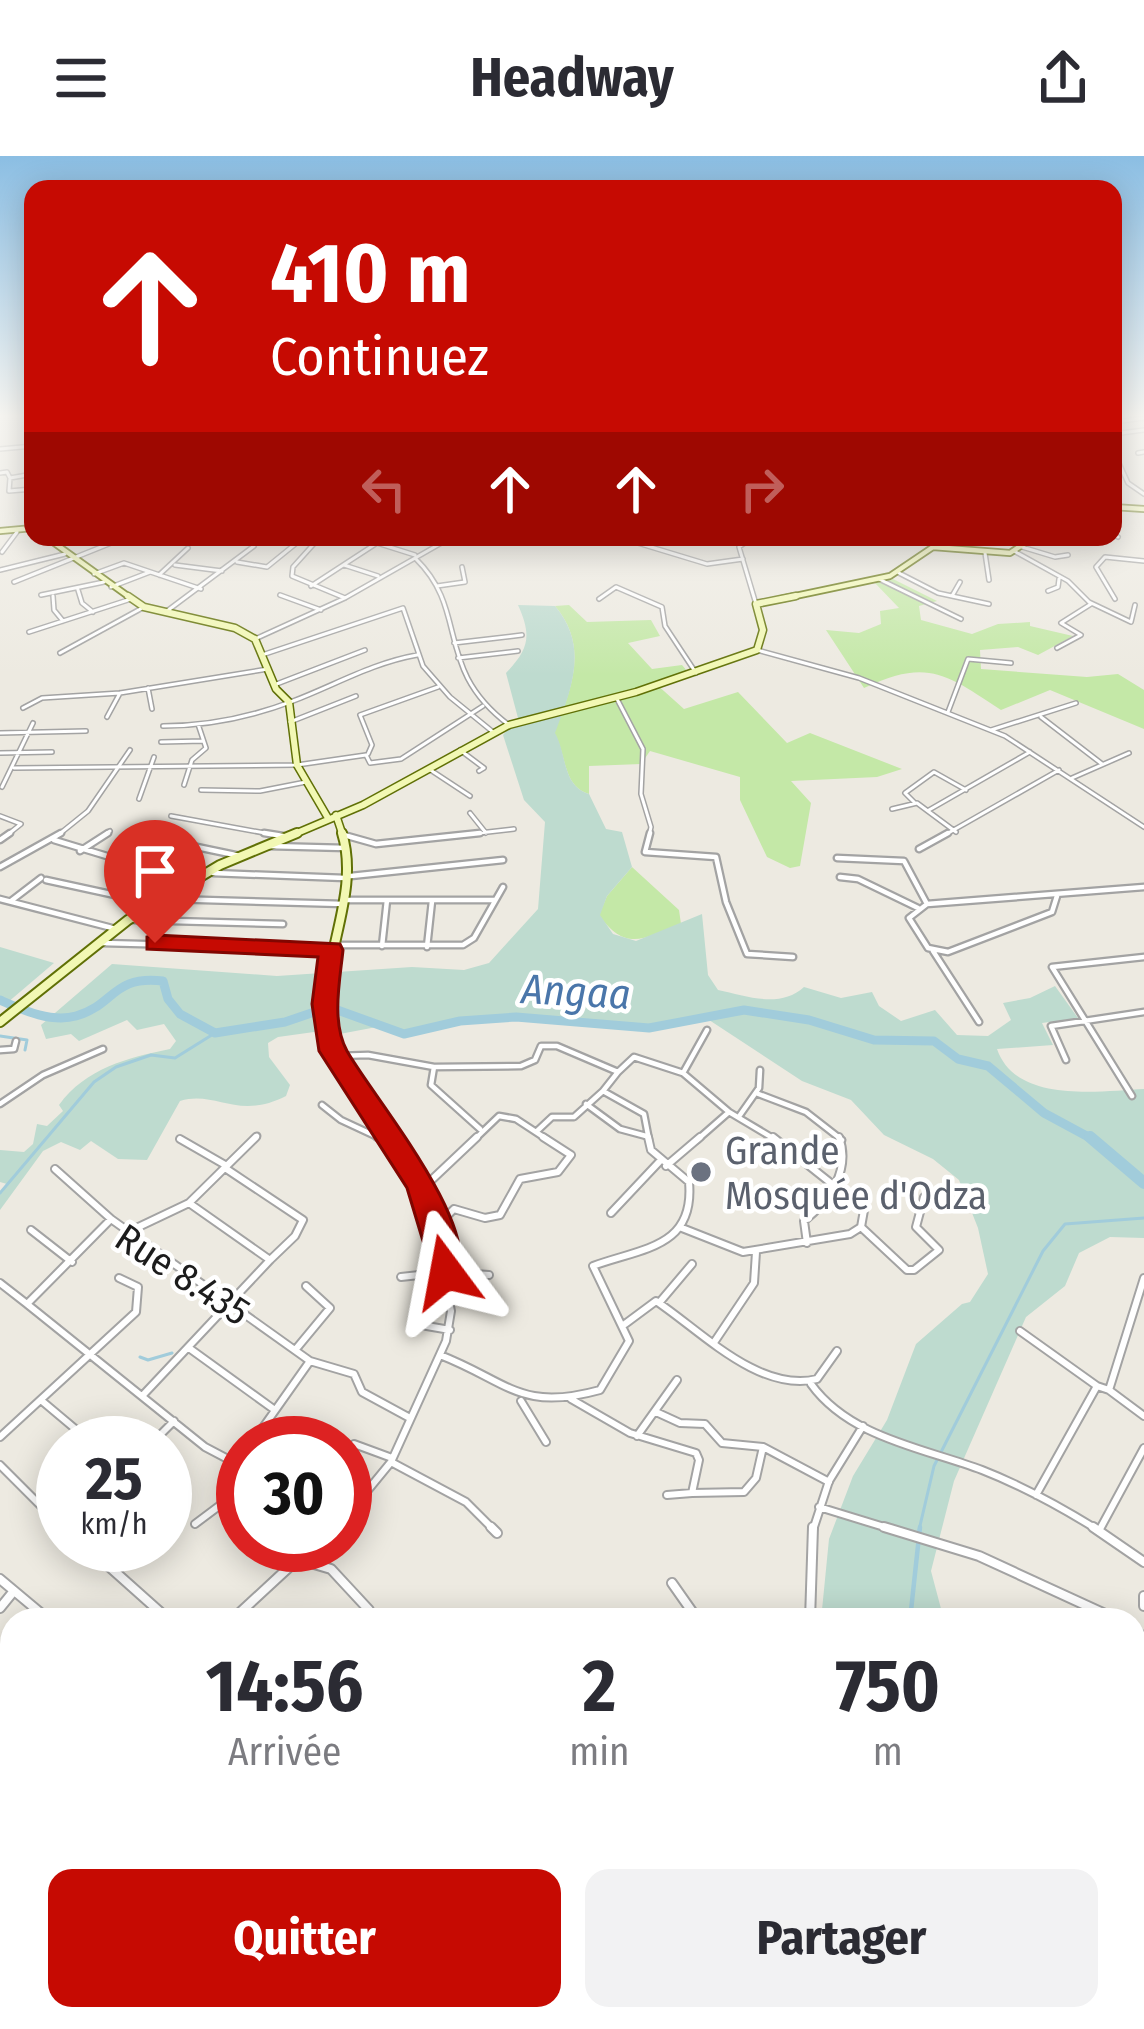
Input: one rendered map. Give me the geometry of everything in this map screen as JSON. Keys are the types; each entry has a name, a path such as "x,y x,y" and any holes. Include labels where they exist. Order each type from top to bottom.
{"street":[{"path":"0,532 24,530"},
{"path":"2,552 17,532"},
{"path":"56,546 144,607 236,628 256,639 266,654 274,685 289,702 297,765 344,835 351,878 332,947 326,1007 336,1057 363,1090 422,1189 446,1272 450,1330 392,1460 372,1483"},
{"path":"14,582 105,546"},
{"path":"162,614 254,546"},
{"path":"235,561 265,568 293,546"},
{"path":"313,546 292,572 311,586 345,598"},
{"path":"311,586 375,546"},
{"path":"390,546 431,570 466,682 483,706 509,724"},
{"path":"256,639 345,598 436,546"},
{"path":"648,546 707,564 743,559"},
{"path":"740,546 764,630 757,650"},
{"path":"756,604 898,574 928,548 939,546 986,553 1018,549 1054,557 1068,555"},
{"path":"1018,549 1022,546"},
{"path":"159,575 188,548"},
{"path":"1018,549 1089,602 1131,622 1136,604"},
{"path":"986,553 989,580"},
{"path":"0,570 65,554"},
{"path":"1115,599 1096,567 1105,556 1144,561"},
{"path":"94,574 121,563 201,589"},
{"path":"175,565 222,572"},
{"path":"344,565 378,576"},
{"path":"437,586 465,582 462,567"},
{"path":"40,596 149,572"},
{"path":"898,574 952,596 989,604"},
{"path":"1048,591 1061,584 1056,574"},
{"path":"880,579 961,619"},
{"path":"952,596 960,582"},
{"path":"599,599 613,587 662,607 664,626 696,673"},
{"path":"78,590 82,603 93,612"},
{"path":"280,595 321,610"},
{"path":"53,596 54,610 63,621"},
{"path":"29,632 131,599"},
{"path":"1058,648 1081,636 1060,623 1090,606 1089,602"},
{"path":"60,653 144,607"},
{"path":"266,654 399,608 410,614 417,655 437,687 493,731"},
{"path":"454,643 522,635"},
{"path":"274,685 365,650"},
{"path":"0,1022 97,943 162,898 260,846 429,769 493,731 616,698 757,650 859,677 991,730 1144,827"},
{"path":"458,658 518,651"},
{"path":"163,726 198,724 289,702 391,660 417,655"},
{"path":"948,712 968,659 1011,663"},
{"path":"23,708 42,698 120,692 268,668"},
{"path":"367,755 372,745 360,715 437,687"},
{"path":"148,688 152,709"},
{"path":"106,717 120,692"},
{"path":"290,722 356,696"},
{"path":"616,698 635,727 646,761 641,794 651,826 645,852 716,857 726,902 747,954 793,957"},
{"path":"991,730 1076,704"},
{"path":"367,755 373,763 401,759 483,706"},
{"path":"1040,716 1102,764"},
{"path":"2,788 33,723"},
{"path":"184,785 189,766 205,751 198,724"},
{"path":"0,733 86,730"},
{"path":"161,742 203,741"},
{"path":"0,867 73,826 103,795 115,767 130,750"},
{"path":"460,750 481,763 484,768 479,771"},
{"path":"0,753 52,752"},
{"path":"929,810 1030,752"},
{"path":"1072,778 1129,753"},
{"path":"14,767 297,765 367,755"},
{"path":"139,799 154,757"},
{"path":"429,769 470,796"},
{"path":"919,849 1059,770"},
{"path":"956,832 905,793 934,772 966,790"},
{"path":"0,773 9,773"},
{"path":"201,790 260,791 306,782"},
{"path":"892,809 914,802"},
{"path":"470,813 487,833"},
{"path":"1126,813 1144,818"},
{"path":"0,815 21,824 0,840"},
{"path":"171,816 283,836"},
{"path":"344,835 376,844 514,829"},
{"path":"80,851 110,831"},
{"path":"130,832 240,856"},
{"path":"51,838 80,851 130,863 133,872 186,884"},
{"path":"260,846 346,848"},
{"path":"837,858 904,861 927,904"},
{"path":"205,873 351,878 503,860"},
{"path":"840,878 858,879 918,908"},
{"path":"11,902 43,879 154,904"},
{"path":"97,943 427,947 468,943 503,887"},
{"path":"979,1022 910,923 910,914 927,904 1144,887"},
{"path":"933,951 948,952 1041,917 1056,909 1057,896"},
{"path":"162,898 495,900"},
{"path":"0,899 116,929"},
{"path":"382,946 387,900"},
{"path":"427,947 432,901"},
{"path":"128,920 283,924"},
{"path":"1132,1096 1052,967 1144,957"},
{"path":"1066,1060 1051,1025 1144,1012"},
{"path":"682,1073 706,1030"},
{"path":"0,1050 14,1049 16,1040"},
{"path":"336,1057 368,1055 434,1067 521,1066 535,1060 541,1046 549,1045 618,1072"},
{"path":"0,1104 43,1075 103,1049"},
{"path":"536,1132 552,1117 574,1117 634,1057 682,1073 728,1112 740,1115 837,1189"},
{"path":"434,1067 431,1085 481,1129"},
{"path":"740,1115 756,1093 760,1070"},
{"path":"519,1399 571,1399 600,1390 628,1347 625,1324 593,1266 656,1246 682,1228 691,1185 663,1163 646,1136 644,1114 603,1091"},
{"path":"756,1093 806,1112 840,1134 844,1171 824,1207 804,1221 807,1244"},
{"path":"586,1104 620,1129 646,1136"},
{"path":"322,1105 341,1120 393,1144"},
{"path":"611,1213 663,1163 728,1112"},
{"path":"422,1189 481,1129 505,1115 572,1155 564,1169 525,1176 505,1212 493,1218 450,1211 445,1229 437,1233"},
{"path":"130,1231 189,1203 256,1136"},
{"path":"142,1396 233,1304 303,1220 180,1139"},
{"path":"55,1169 111,1219"},
{"path":"861,1227 907,1270 914,1270 939,1250 916,1227 925,1197"},
{"path":"861,1227 866,1199"},
{"path":"189,1203 270,1260"},
{"name":"Rue 8.435","path":"27,1304 111,1219 310,1361 354,1374 362,1392 408,1417"},
{"path":"682,1228 734,1250 756,1252 841,1237 861,1227"},
{"path":"31,1230 72,1262"},
{"path":"716,1341 754,1282 756,1252"},
{"path":"659,1303 692,1264"},
{"path":"401,1277 446,1272 488,1275"},
{"path":"0,1437 136,1312 137,1287 119,1278"},
{"path":"1109,1390 1144,1278"},
{"path":"0,1282 169,1416"},
{"path":"296,1349 330,1308 306,1286"},
{"path":"625,1324 650,1302 659,1303 782,1383 811,1384"},
{"path":"421,1324 450,1330"},
{"path":"1020,1331 1144,1416"},
{"path":"189,1348 272,1408"},
{"path":"811,1384 837,1351"},
{"path":"440,1355 475,1369 519,1399 546,1442"},
{"path":"267,1416 310,1361"},
{"path":"637,1436 677,1380"},
{"path":"811,1384 829,1410 986,1471 1100,1529 1144,1562"},
{"path":"1035,1496 1097,1386"},
{"path":"571,1399 610,1425 698,1455 692,1493"},
{"path":"42,1401 60,1416"},
{"path":"656,1412 672,1421 705,1424 722,1443 763,1447 829,1482"},
{"path":"810,1608 807,1548 819,1507 863,1426"},
{"path":"667,1495 734,1496 752,1490 758,1482 763,1447"},
{"path":"1100,1529 1144,1448"},
{"path":"372,1452 466,1502 497,1534"},
{"path":"0,1465 36,1501"},
{"path":"819,1507 911,1532 1062,1590 1096,1608"},
{"path":"195,1524 216,1508"},
{"path":"115,1572 156,1608"},
{"path":"244,1608 280,1572"},
{"path":"334,1572 367,1608"},
{"path":"0,1579 34,1608"},
{"path":"672,1583 690,1608"},
{"path":"0,1608 13,1592"},
{"path":"1144,1596 1144,1606"}],"green space":[{"path":"893,579 937,601 919,606 921,620 972,634 998,624 1030,622 1030,626 1073,636 1038,655 1018,647 980,650 981,669 1087,677 1118,674 1144,690 1144,729 1050,690 1001,710 936,674 905,674 864,688 826,630 859,633 881,624 880,611 899,608 875,583"},
{"path":"518,605 555,606 572,636 574,668 555,733 574,784 589,794 606,829 622,832 632,867 607,896 600,915 613,934 636,941 702,914 708,975 718,990 774,999 804,987 841,998 872,992 879,1006 901,1021 935,1010 957,1035 988,1036 1011,1020 1003,1003 1030,998 1055,986 1078,1018 1042,1023 1053,1045 997,1049 1007,1067 1022,1079 1061,1090 1144,1089 1144,1238 1110,1237 1079,1253 1065,1286 1026,1317 954,1481 931,1571 941,1608 822,1608 829,1539 853,1476 887,1420 916,1344 970,1302 988,1274 978,1228 959,1180 933,1159 884,1135 851,1100 802,1081 703,1016 649,1028 516,1017 460,1021 404,1034 382,1026 329,1036 314,1032 278,1037 268,1043 269,1057 290,1085 286,1096 254,1106 205,1099 180,1101 147,1160 118,1159 91,1141 80,1150 61,1142 43,1151 0,1210 0,1193 7,1184 0,1182 0,1150 24,1152 33,1144 37,1124 47,1126 63,1111 59,1105 70,1092 95,1073 170,1049 176,1041 164,1024 137,1030 127,1020 79,1041 71,1034 46,1039 41,1025 112,964 277,976 412,967 464,970 489,963 538,909 545,822 524,800 503,735 518,718 506,673 526,642"},
{"path":"569,605 587,622 651,620 660,636 628,643 652,669 682,665 688,672 655,683 684,709 738,692 787,743 810,733 902,769 877,777 791,781 811,803 800,866 790,868 767,857 740,800 740,777 650,751 641,764 589,766 589,794 580,790 569,777 554,733 574,668 572,636 555,606"},
{"path":"632,867 679,910 681,924 636,939 609,927 599,915 607,896"},
{"path":"0,947 54,963 7,1003 0,1000"}],"waterway":[{"name":"Angaa","path":"0,1000 37,1014 66,1018 89,1011 133,982 163,981 168,999 180,1014 215,1033 285,1022 329,1007 404,1034 460,1021 516,1017 649,1028 744,1010 809,1020 874,1040 934,1041 958,1059 988,1066 1044,1113 1093,1139"},
{"path":"0,1193 94,1082 116,1067 151,1055 175,1058 215,1033"},
{"path":"0,1036 27,1040 25,1050"},
{"name":"Angaa","path":"1093,1139 1144,1183"},
{"path":"919,1530 934,1466 1043,1251 1065,1224 1144,1218"},
{"path":"140,1357 148,1360 172,1353"},
{"path":"911,1608 920,1527"}],"place":[{"name":"Grande Mosquée d'Odza","path":"701,1172"}],"route":[{"path":"155,943 331,950 325,1004 332,1051 363,1090 420,1184 434,1218 446,1272"}]}
